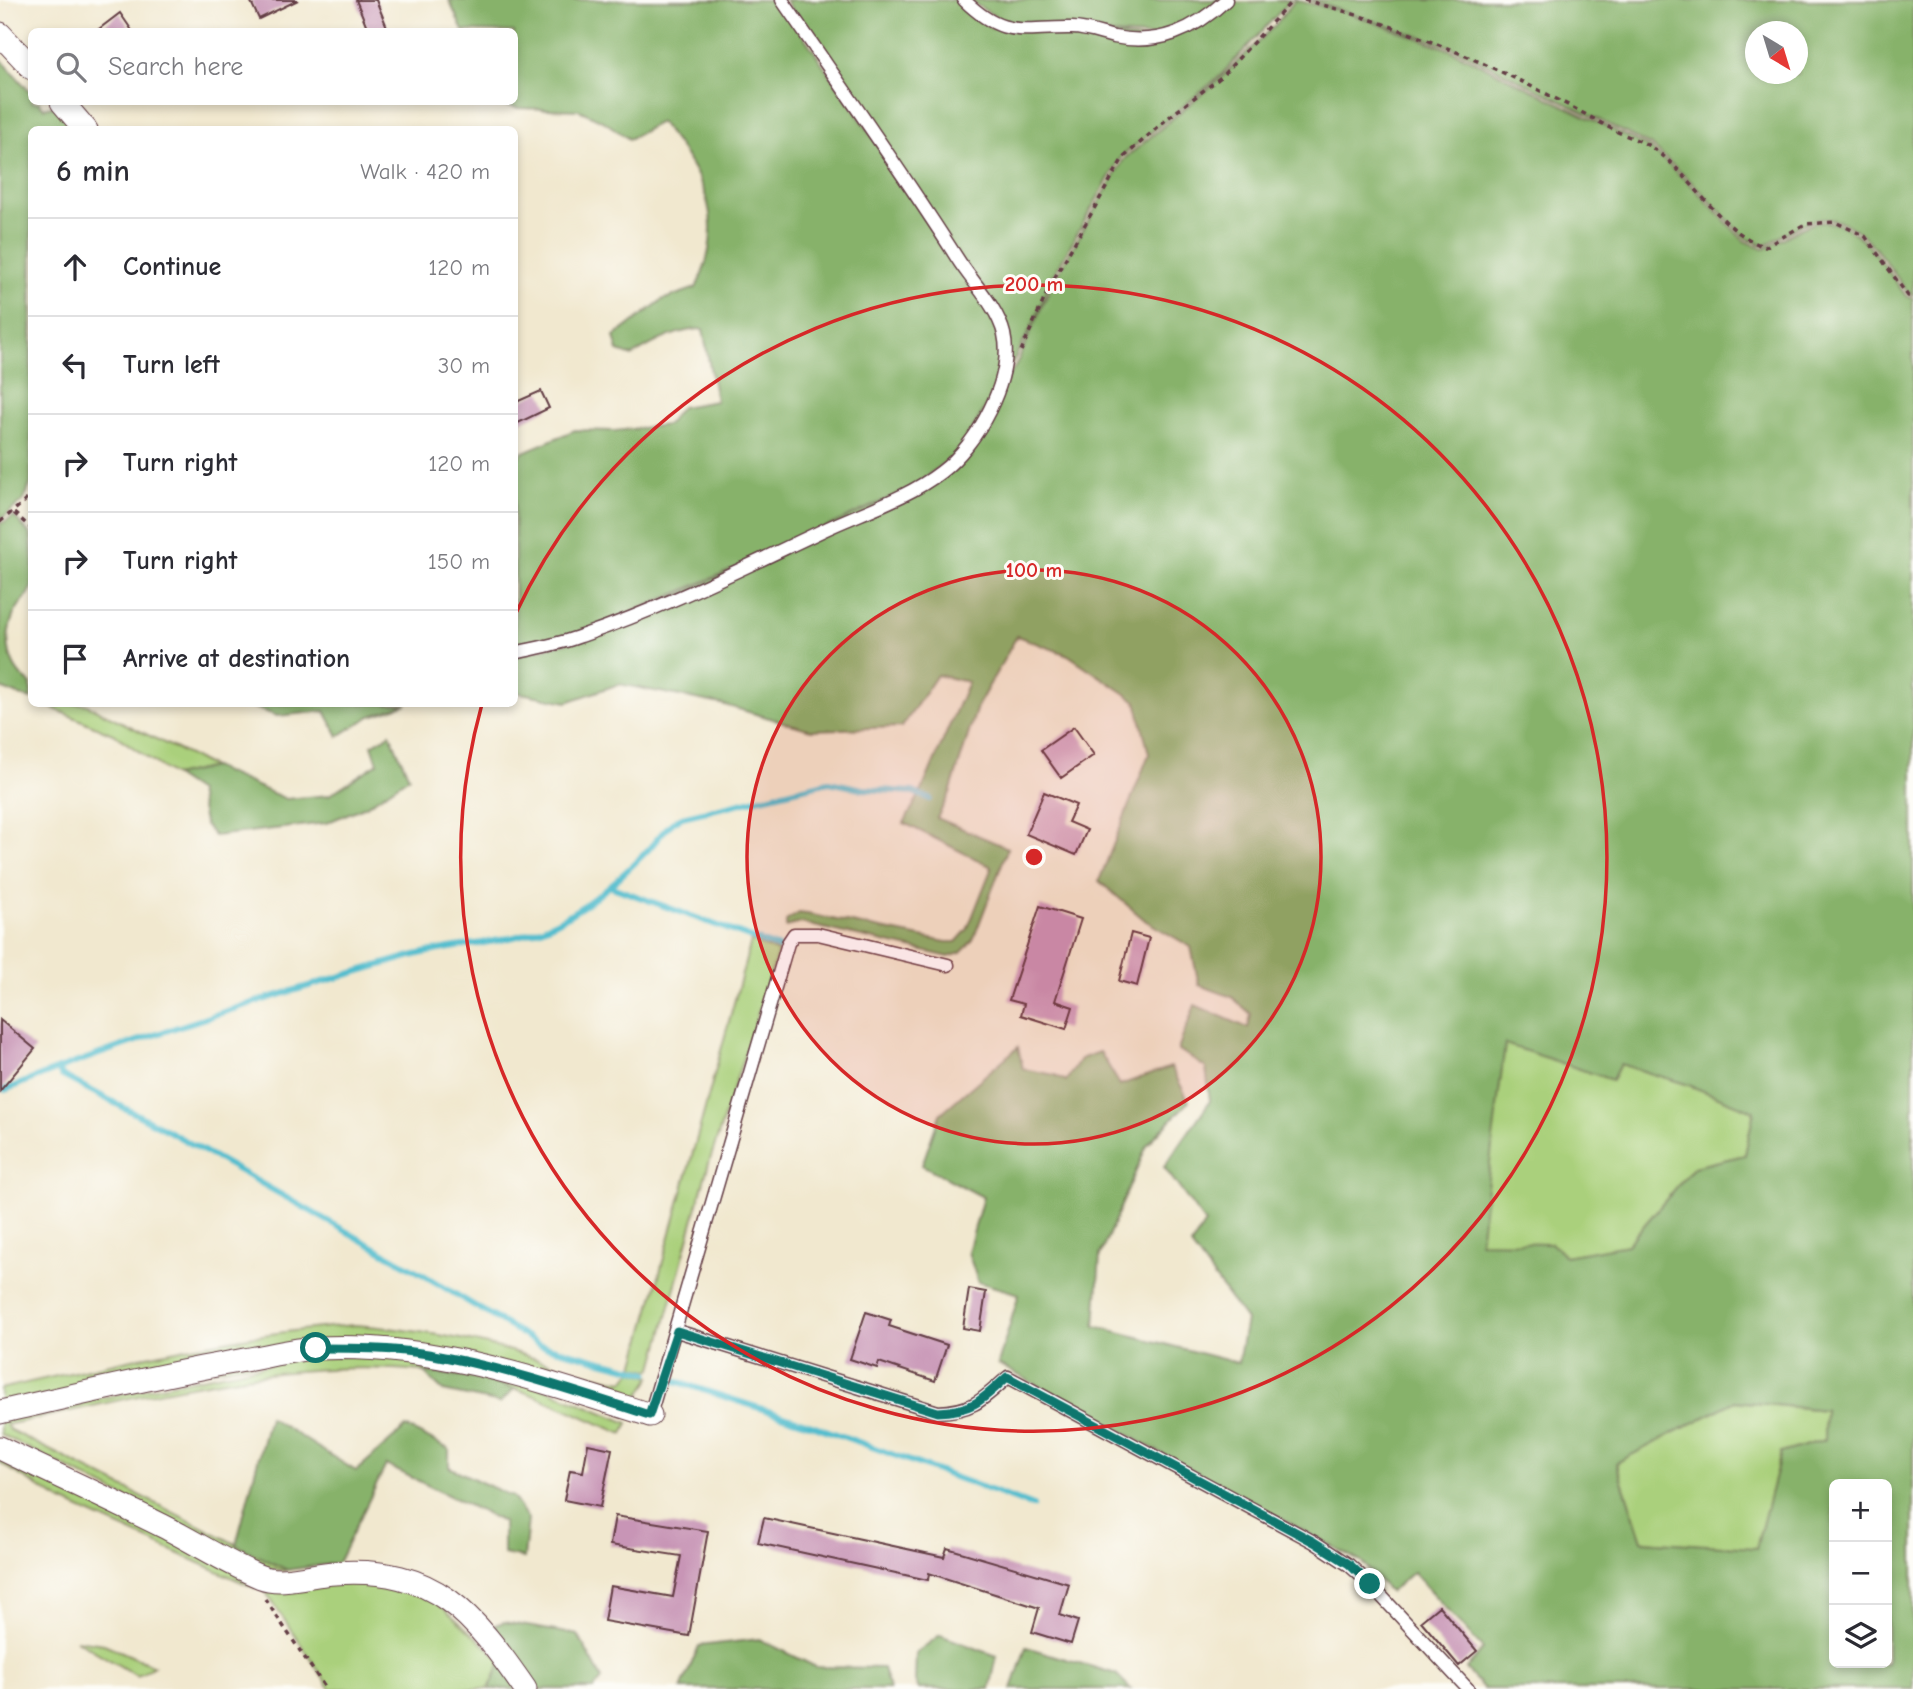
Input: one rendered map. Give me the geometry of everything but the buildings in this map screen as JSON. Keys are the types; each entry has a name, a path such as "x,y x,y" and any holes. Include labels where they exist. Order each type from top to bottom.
{"street":[{"path":"0,34 28,64"},
{"path":"65,105 83,126"},
{"path":"0,1412 189,1370 316,1348 376,1349 429,1354 542,1381 649,1415"},
{"path":"0,1448 270,1580 343,1572 378,1573 429,1589 471,1616 526,1689"}],"lane":[{"path":"518,652 581,636 663,603 914,489 942,472 960,454 997,393 1004,373 1006,350 1004,333 993,309 892,157 782,0"},
{"path":"964,0 992,24 1013,30 1076,27 1132,41 1158,40 1178,33 1203,21 1226,0"},
{"path":"649,1415 677,1331 788,943 794,934 811,933 948,965"},
{"path":"677,1331 938,1412 962,1411 984,1398 1007,1377 1314,1542 1349,1564 1468,1689"}],"path":[{"path":"1020,353 1051,284 1123,158 1221,77 1293,0"},
{"path":"1304,0 1343,10 1452,49 1651,147 1695,187 1744,239 1765,247 1805,224 1835,222 1865,236 1908,296 1913,296"},
{"path":"0,522 14,513 28,495"},
{"path":"14,513 28,525"},
{"path":"249,1570 256,1587 327,1689"}],"green space":[{"path":"449,0 779,0 991,310 1003,351 995,392 958,452 913,487 755,560 580,634 518,649 518,458 523,452 575,430 615,431 667,425 681,407 716,401 703,329 685,331 666,338 632,356 618,351 614,337 662,300 696,288 706,264 711,220 699,180 689,161 660,122 629,139 605,122 579,110 502,105 518,105 518,28 462,28"},
{"path":"785,0 959,0 990,27 1075,30 1158,42 1225,3 1291,0 1220,76 1121,157 1049,283 1035,320 1006,375 1007,332"},
{"path":"968,0 1223,0 1201,18 1157,37 1013,27"},
{"path":"1295,0 1342,11 1451,50 1650,148 1694,188 1744,241 1765,249 1804,227 1822,222 1837,224 1852,231 1877,255 1907,297 1913,298 1913,1689 1484,1689 1466,1669 1483,1649 1413,1572 1390,1592 1361,1562 998,1364 1019,1294 978,1282 968,1252 983,1197 922,1165 940,1114 1018,1047 1023,1069 1055,1075 1066,1081 1080,1059 1100,1052 1120,1085 1171,1067 1189,1101 1147,1145 1100,1255 1095,1326 1238,1363 1246,1320 1191,1246 1205,1223 1164,1167 1210,1101 1206,1068 1178,1049 1195,1005 1248,1028 1251,1014 1232,997 1199,985 1191,947 1146,921 1099,881 1149,754 1136,701 1068,655 1017,636 977,707 950,793 937,818 1008,848 973,940 961,953 949,957 801,923 786,927 786,921 799,913 807,914 946,942 956,942 967,930 992,867 904,823 922,790 968,682 937,675 902,727 811,730 721,704 619,684 567,702 518,693 518,655 581,639 944,474 1016,365 1052,284 1124,159 1221,78 1275,25","holes":["1505,1044 1612,1080 1620,1064 1686,1084 1754,1111 1745,1155 1694,1167 1627,1245 1565,1256 1551,1243 1480,1242","1735,1401 1825,1410 1824,1440 1781,1453 1756,1548 1642,1541 1616,1463"]},
{"path":"1310,0 1913,0 1913,295 1909,294 1866,238 1838,221 1821,219 1803,224 1765,246 1745,238 1696,186 1652,146 1452,47"},
{"path":"0,58 28,90 28,105 42,105 44,108 55,105 73,126 28,126 28,490 24,500 0,520"},
{"path":"14,516 28,532 28,594 14,614 8,643 17,670 28,681 28,698 0,688 0,524"},
{"path":"50,707 91,707 213,767 174,776 115,735"},
{"path":"253,707 398,707 371,716 338,736 325,711 277,716"},
{"path":"390,734 409,777 366,806 326,823 214,836 204,823 198,792 174,776 213,767 286,799 329,795 378,763 372,745"},
{"path":"751,941 778,952 708,1166 653,1368 650,1370 634,1367"},
{"path":"1505,1043 1612,1080 1620,1064 1686,1084 1754,1111 1745,1155 1694,1167 1627,1246 1565,1256 1479,1242"},
{"path":"355,1325 415,1331 475,1342 610,1379 624,1381 632,1371 651,1377 639,1396 632,1400 398,1341 0,1403 0,1389 132,1359 265,1335"},
{"path":"384,1354 534,1384 628,1423 623,1434 534,1396 479,1379 419,1370 360,1368 241,1378 123,1399 6,1425 10,1430 287,1570 283,1571 256,1564 0,1434 0,1418 297,1359"},
{"path":"423,1372 481,1379 514,1389 500,1403 443,1391"},
{"path":"1735,1401 1825,1410 1824,1440 1781,1453 1756,1549 1642,1541 1616,1462"},
{"path":"269,1417 356,1471 406,1427 449,1449 449,1467 513,1497 528,1519 524,1558 503,1554 503,1522 386,1465 338,1563 287,1570 236,1545"},
{"path":"0,1452 248,1572 255,1588 62,1501 0,1463"},
{"path":"349,1574 426,1592 502,1661 489,1689 331,1689 263,1588"},
{"path":"504,1622 578,1635 602,1679 594,1689 536,1689 496,1631 495,1625"},
{"path":"940,1635 997,1656 990,1689 919,1689 915,1681 916,1653"},
{"path":"759,1639 816,1667 883,1668 889,1689 681,1689 699,1646"},
{"path":"76,1640 104,1644 154,1666 137,1676"},
{"path":"1026,1647 1116,1674 1131,1689 1012,1689"},
{"path":"502,1661 521,1689 489,1689"}],"waterway":[{"path":"5,1090 154,1035 306,987 425,953 510,938 543,928 571,914 610,886 671,824 682,817 829,782 863,789 913,792 930,799"},
{"path":"609,886 779,948"},
{"path":"58,1069 61,1075 163,1128 422,1274 540,1345 648,1373"},
{"path":"669,1379 812,1425 1033,1506"}],"route":[{"path":"316,1348 376,1349 429,1354 542,1381 649,1415 677,1331 938,1412 962,1411 984,1398 1007,1377 1314,1542 1349,1564 1370,1584"}]}
